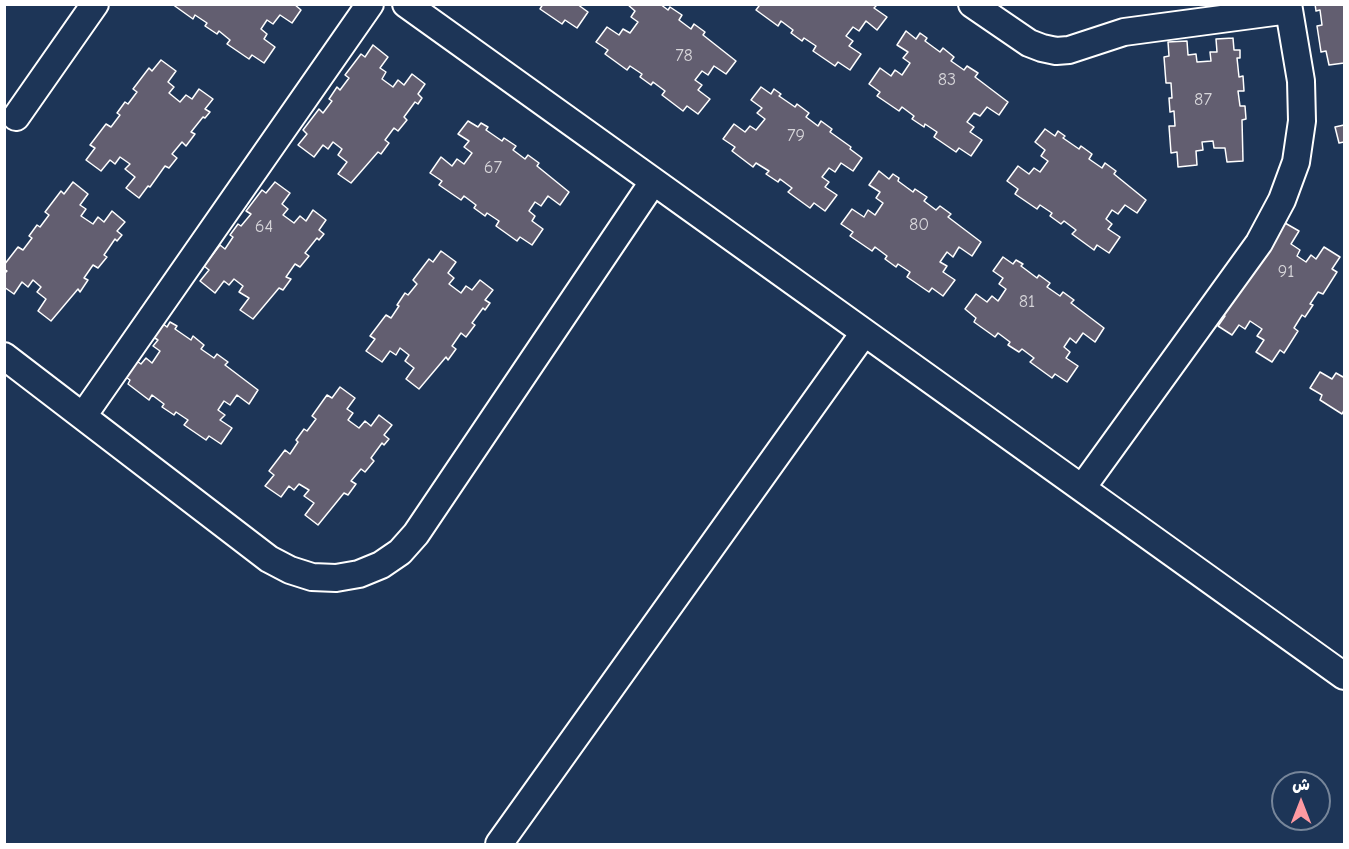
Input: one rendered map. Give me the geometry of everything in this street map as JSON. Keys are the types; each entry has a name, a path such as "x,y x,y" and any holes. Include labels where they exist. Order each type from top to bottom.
{"street":[{"path":"16,117 95,4"},
{"path":"83,416 370,4"},
{"path":"406,4 1344,676"},
{"path":"972,4 1029,43 1056,51 1069,50 1124,32 1288,7 1301,81 1302,121 1296,162 1282,200 1259,243 1082,488"},
{"path":"4,356 269,559 290,570 312,577 336,578 359,574 381,565 400,552 416,534 653,182"},
{"path":"499,844 864,333"}],"building":[{"path":"172,4 294,4 301,10 292,23 280,15 273,24 267,20 261,29 267,34 264,39 275,47 264,63 252,55 249,59 227,44 230,40 219,31 217,34 195,15 193,19"},
{"path":"543,4 577,4 588,12 577,28 565,20 562,24 540,9"},
{"path":"627,4 660,4 668,10 670,7 682,15 679,20 691,29 694,24 705,32 703,35 736,61 726,74 714,66 708,75 702,71 695,80 702,85 698,90 710,99 698,114 687,106 683,111 662,95 665,91 653,82 651,85 640,77 642,74 630,66 627,70 605,54 608,50 596,42 607,27 619,35 623,29 630,33 638,22 631,17 635,11"},
{"path":"757,4 873,4 876,6 874,8 887,17 877,30 866,21 859,31 853,27 846,36 853,41 849,46 861,54 850,70 838,62 835,66 813,51 816,46 804,38 802,41 781,21 778,26 756,10 759,6"},
{"path":"1315,4 1344,4 1344,63 1329,65 1326,51 1321,52 1317,26 1322,25 1320,10 1316,11"},
{"path":"906,31 916,39 920,33 927,38 925,41 940,52 943,48 954,57 951,61 964,70 967,66 978,73 975,77 1008,102 999,115 987,107 980,116 974,113 967,122 974,127 970,132 982,140 971,156 959,148 956,152 934,137 937,132 912,119 914,116 902,107 899,111 877,96 880,92 869,84 880,68 891,76 895,70 902,75 910,63 903,58 908,52 897,45"},
{"path":"1233,38 1234,50 1240,50 1240,58 1237,58 1239,77 1243,76 1244,91 1238,91 1240,106 1245,106 1246,119 1242,120 1243,161 1227,162 1225,148 1214,148 1213,141 1202,142 1203,150 1196,151 1197,165 1178,167 1177,152 1171,153 1169,126 1175,126 1174,111 1170,112 1171,83 1166,83 1164,57 1169,56 1168,42 1187,41 1188,55 1196,54 1197,62 1211,61 1210,52 1217,52 1216,39"},
{"path":"373,45 388,57 380,68 386,72 382,79 393,87 398,80 404,85 412,74 425,84 418,94 422,98 418,104 415,102 404,117 407,120 398,131 394,128 385,140 389,143 381,154 378,152 351,183 338,174 347,162 338,155 342,149 333,142 328,149 323,145 314,157 298,145 307,134 303,130 319,109 323,113 332,101 329,99 337,87 340,90 349,78 345,75 361,54 365,57"},
{"path":"161,60 176,71 168,82 174,87 169,93 180,102 186,95 192,99 199,89 213,99 205,109 210,112 191,132 195,134 186,146 182,142 172,154 177,158 169,168 165,166 139,198 126,188 135,177 125,169 130,164 120,157 115,164 110,160 101,171 86,160 95,148 90,145 106,124 111,127 120,115 117,113 125,102 128,104 137,92 133,89 149,68 152,71"},
{"path":"761,87 771,94 774,89 781,94 779,96 795,107 797,104 809,113 806,117 818,126 821,121 832,129 830,132 862,158 853,171 841,163 835,172 829,168 822,177 829,182 825,187 837,195 825,211 814,203 810,208 788,192 792,188 780,179 778,182 766,174 769,171 756,163 753,167 732,151 735,147 723,139 734,124 745,132 750,126 756,130 765,119 757,113 762,108 751,100"},
{"path":"468,121 478,127 481,123 488,127 486,130 502,141 504,138 516,146 513,150 525,159 528,155 539,163 537,166 569,192 560,205 548,196 541,206 535,202 529,211 535,216 532,221 543,229 532,245 520,237 517,241 496,226 499,221 487,213 485,216 464,196 461,200 439,185 442,181 430,173 441,157 452,166 457,159 464,164 472,153 464,147 469,141 458,134"},
{"path":"1344,125 1344,142 1339,143 1335,127"},
{"path":"1045,129 1055,136 1058,131 1065,136 1063,138 1079,149 1081,146 1092,154 1089,159 1102,168 1105,163 1116,171 1114,174 1146,200 1137,213 1125,205 1118,214 1112,210 1106,219 1112,224 1108,229 1120,237 1109,253 1097,245 1094,250 1072,234 1076,230 1064,221 1061,224 1050,216 1052,213 1040,205 1037,209 1015,194 1018,189 1007,181 1018,166 1029,174 1034,168 1040,172 1048,161 1041,156 1045,150 1035,142"},
{"path":"879,171 889,179 893,174 899,178 898,181 913,192 915,189 927,197 924,201 936,210 940,206 951,214 948,217 981,242 972,256 959,247 953,257 947,252 940,262 947,266 943,272 955,280 943,296 932,288 929,292 907,277 910,272 898,264 896,267 875,247 872,251 850,236 853,232 841,224 852,209 864,217 868,210 875,215 883,203 876,198 880,192 869,185"},
{"path":"73,182 88,194 80,205 86,209 81,216 93,224 98,217 104,222 112,211 125,222 117,231 122,235 117,241 115,239 104,255 107,257 98,268 93,265 84,278 88,280 80,292 78,289 51,321 38,311 46,299 37,292 41,287 33,280 28,287 22,282 14,294 4,287 4,274 7,271 4,265 18,247 23,250 32,238 29,236 37,225 40,227 49,215 45,212 61,191 64,194"},
{"path":"275,182 290,193 282,204 288,209 283,215 294,223 300,216 306,221 313,210 326,220 319,230 324,234 319,240 317,238 305,253 309,256 300,267 295,264 286,277 291,279 283,290 279,288 253,319 240,310 249,298 239,292 243,286 234,279 229,285 224,281 215,293 200,281 209,270 204,266 220,245 225,249 233,237 230,235 238,224 241,226 251,214 246,211 262,190 266,193"},
{"path":"1285,223 1299,231 1291,244 1300,250 1297,256 1306,262 1311,255 1316,259 1324,247 1340,257 1332,269 1337,272 1323,294 1318,292 1305,317 1302,315 1294,328 1298,331 1284,353 1280,350 1272,362 1256,352 1264,340 1257,336 1262,329 1250,321 1245,329 1239,325 1232,335 1218,326 1225,316 1219,313"},
{"path":"441,251 456,262 448,273 454,278 449,284 461,293 466,286 472,290 480,280 493,290 485,300 490,303 485,310 483,308 472,323 475,325 466,337 461,333 452,346 456,349 448,360 446,357 419,389 406,379 414,368 405,361 409,355 400,348 396,355 390,351 382,362 366,351 375,339 370,336 386,315 391,318 405,293 408,295 417,284 413,280 429,259 433,262"},
{"path":"1003,257 1013,264 1016,260 1023,264 1021,266 1037,278 1039,275 1050,283 1047,287 1060,296 1063,292 1074,300 1071,303 1104,328 1095,342 1083,333 1076,343 1070,338 1064,347 1070,352 1066,358 1078,366 1067,382 1055,374 1052,378 1030,362 1034,358 1022,349 1019,352 1008,345 1010,342 998,333 995,337 974,322 976,318 965,309 976,294 987,302 992,296 998,301 1006,289 999,284 1003,278 993,271"},
{"path":"157,319 167,327 170,322 177,326 175,329 191,340 193,336 204,345 201,349 214,358 217,354 228,362 225,365 258,390 249,404 237,395 230,405 224,401 218,410 225,415 220,420 232,428 221,444 209,436 206,440 184,425 188,420 162,407 164,404 152,395 149,400 128,384 130,380 120,373 131,357 141,364 146,358 152,363 160,351 153,346 158,340 147,333"},
{"path":"1320,372 1332,379 1336,373 1343,377 1344,375 1342,414 1320,400 1322,395 1310,388"},
{"path":"340,387 355,398 347,409 353,413 348,420 359,428 365,421 371,426 379,415 392,425 384,435 389,439 384,445 382,443 371,458 374,461 365,472 361,469 351,481 356,484 348,495 344,493 318,525 305,515 314,503 304,496 309,490 299,484 294,490 289,486 281,497 265,486 274,475 269,471 285,450 290,454 304,429 307,431 316,419 312,416 327,395 332,398"}]}
